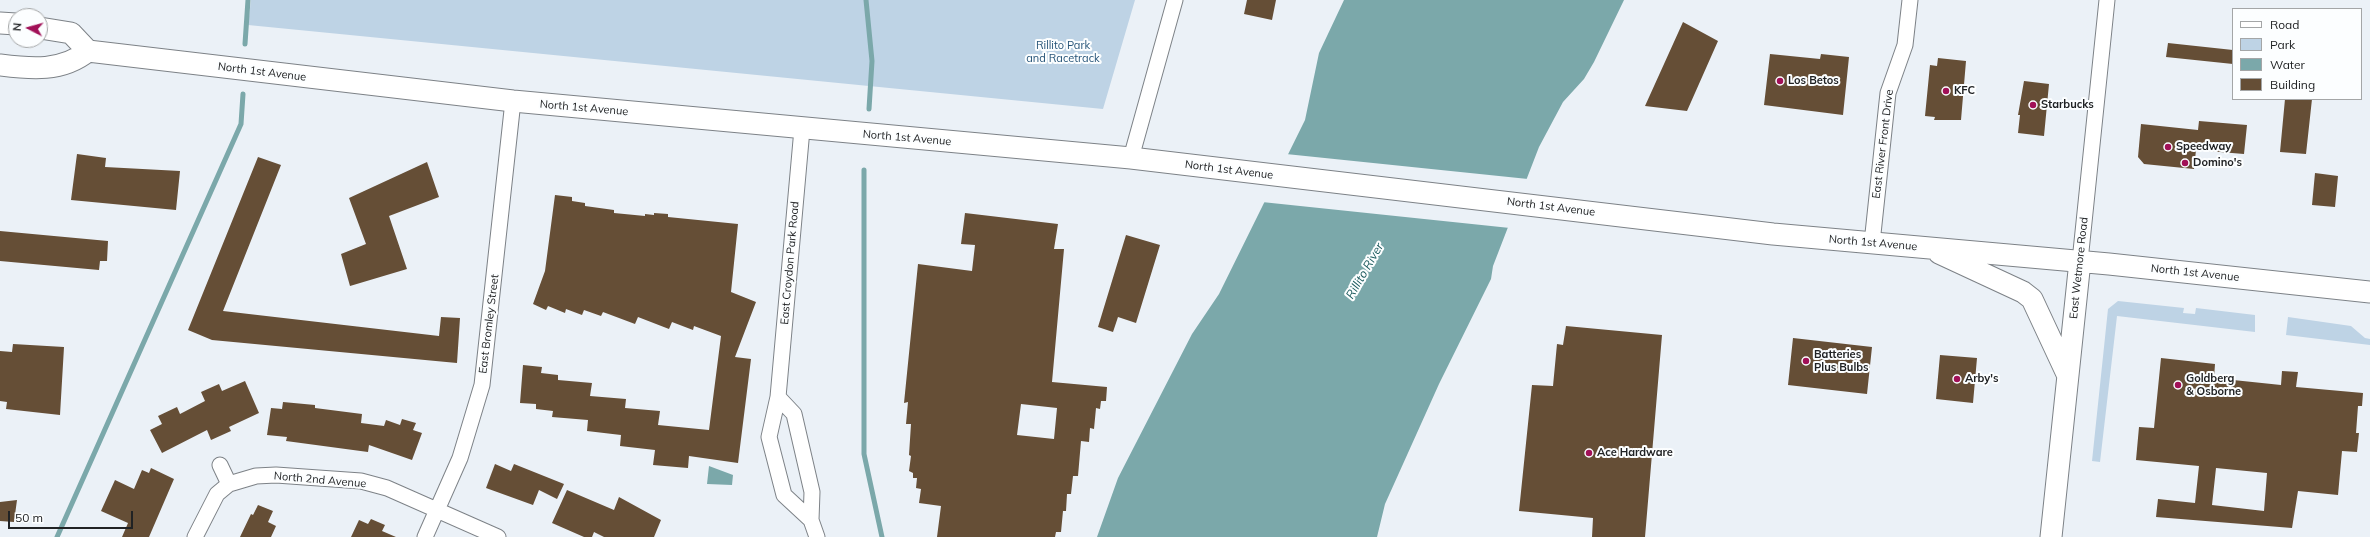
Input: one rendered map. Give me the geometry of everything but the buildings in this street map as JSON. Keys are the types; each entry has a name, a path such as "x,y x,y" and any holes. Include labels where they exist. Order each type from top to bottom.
{"main road":[{"path":"0,65 28,69 64,65 88,51 71,33 48,29"},
{"name":"North 1st Avenue","path":"88,51 513,101 802,129 1131,158 1255,174 1534,204 1773,234 2080,261 2370,292"},
{"path":"1928,248 2023,292 2032,299 2067,374"},
{"name":"East Wetmore Road","path":"2051,537 2080,261"}],"street":[{"path":"1131,158 1175,0"},
{"name":"East River Front Drive","path":"1872,243 1888,93 1905,45 1910,0"},
{"name":"East Wetmore Road","path":"2080,261 2107,0"},
{"name":"East Bromley Street","path":"425,537 460,458 482,386 513,101"},
{"name":"East Croydon Park Road","path":"802,129 778,397 769,437 784,495 811,520"},
{"name":"East Croydon Park Road","path":"778,397 794,414 812,492 811,520 817,537"},
{"path":"195,537 217,494 229,484 220,464"},
{"name":"North 2nd Avenue","path":"229,484 256,476 276,475 362,481 386,488 438,509 498,537"}],"green space":[{"name":"Rillito Park and Racetrack","path":"251,0 1135,0 1103,109 248,25"},
{"path":"2118,301 2184,308 2183,313 2195,314 2196,308 2255,315 2255,332 2117,316 2100,462 2092,461 2108,309"},
{"path":"2288,317 2351,326 2365,338 2370,339 2370,345 2286,335"}],"water":[{"name":"Rillito River","path":"1344,0 1624,0 1594,62 1584,79 1563,102 1539,147 1493,266 1491,279 1439,384 1385,504 1377,537 1097,537 1118,478 1192,334 1219,294 1305,120 1319,53"},
{"path":"709,466 733,475 732,485 707,484"}],"pier":[{"path":"1286,154 1528,179 1510,228 1262,202"}],"waterway":[{"path":"245,44 248,0"},
{"path":"866,0 872,61 869,109"},
{"path":"57,537 241,124 243,94"},
{"path":"864,170 864,454 882,537"}],"place":[{"name":"Los Betos","path":"1780,81"},
{"name":"KFC","path":"1946,91"},
{"name":"Starbucks","path":"2033,105"},
{"name":"Speedway","path":"2168,147"},
{"name":"Domino's","path":"2185,163"},
{"name":"Batteries Plus Bulbs","path":"1806,361"},
{"name":"Arby's","path":"1957,379"},
{"name":"Goldberg & Osborne","path":"2178,385"},
{"name":"Ace Hardware","path":"1589,453"}]}
